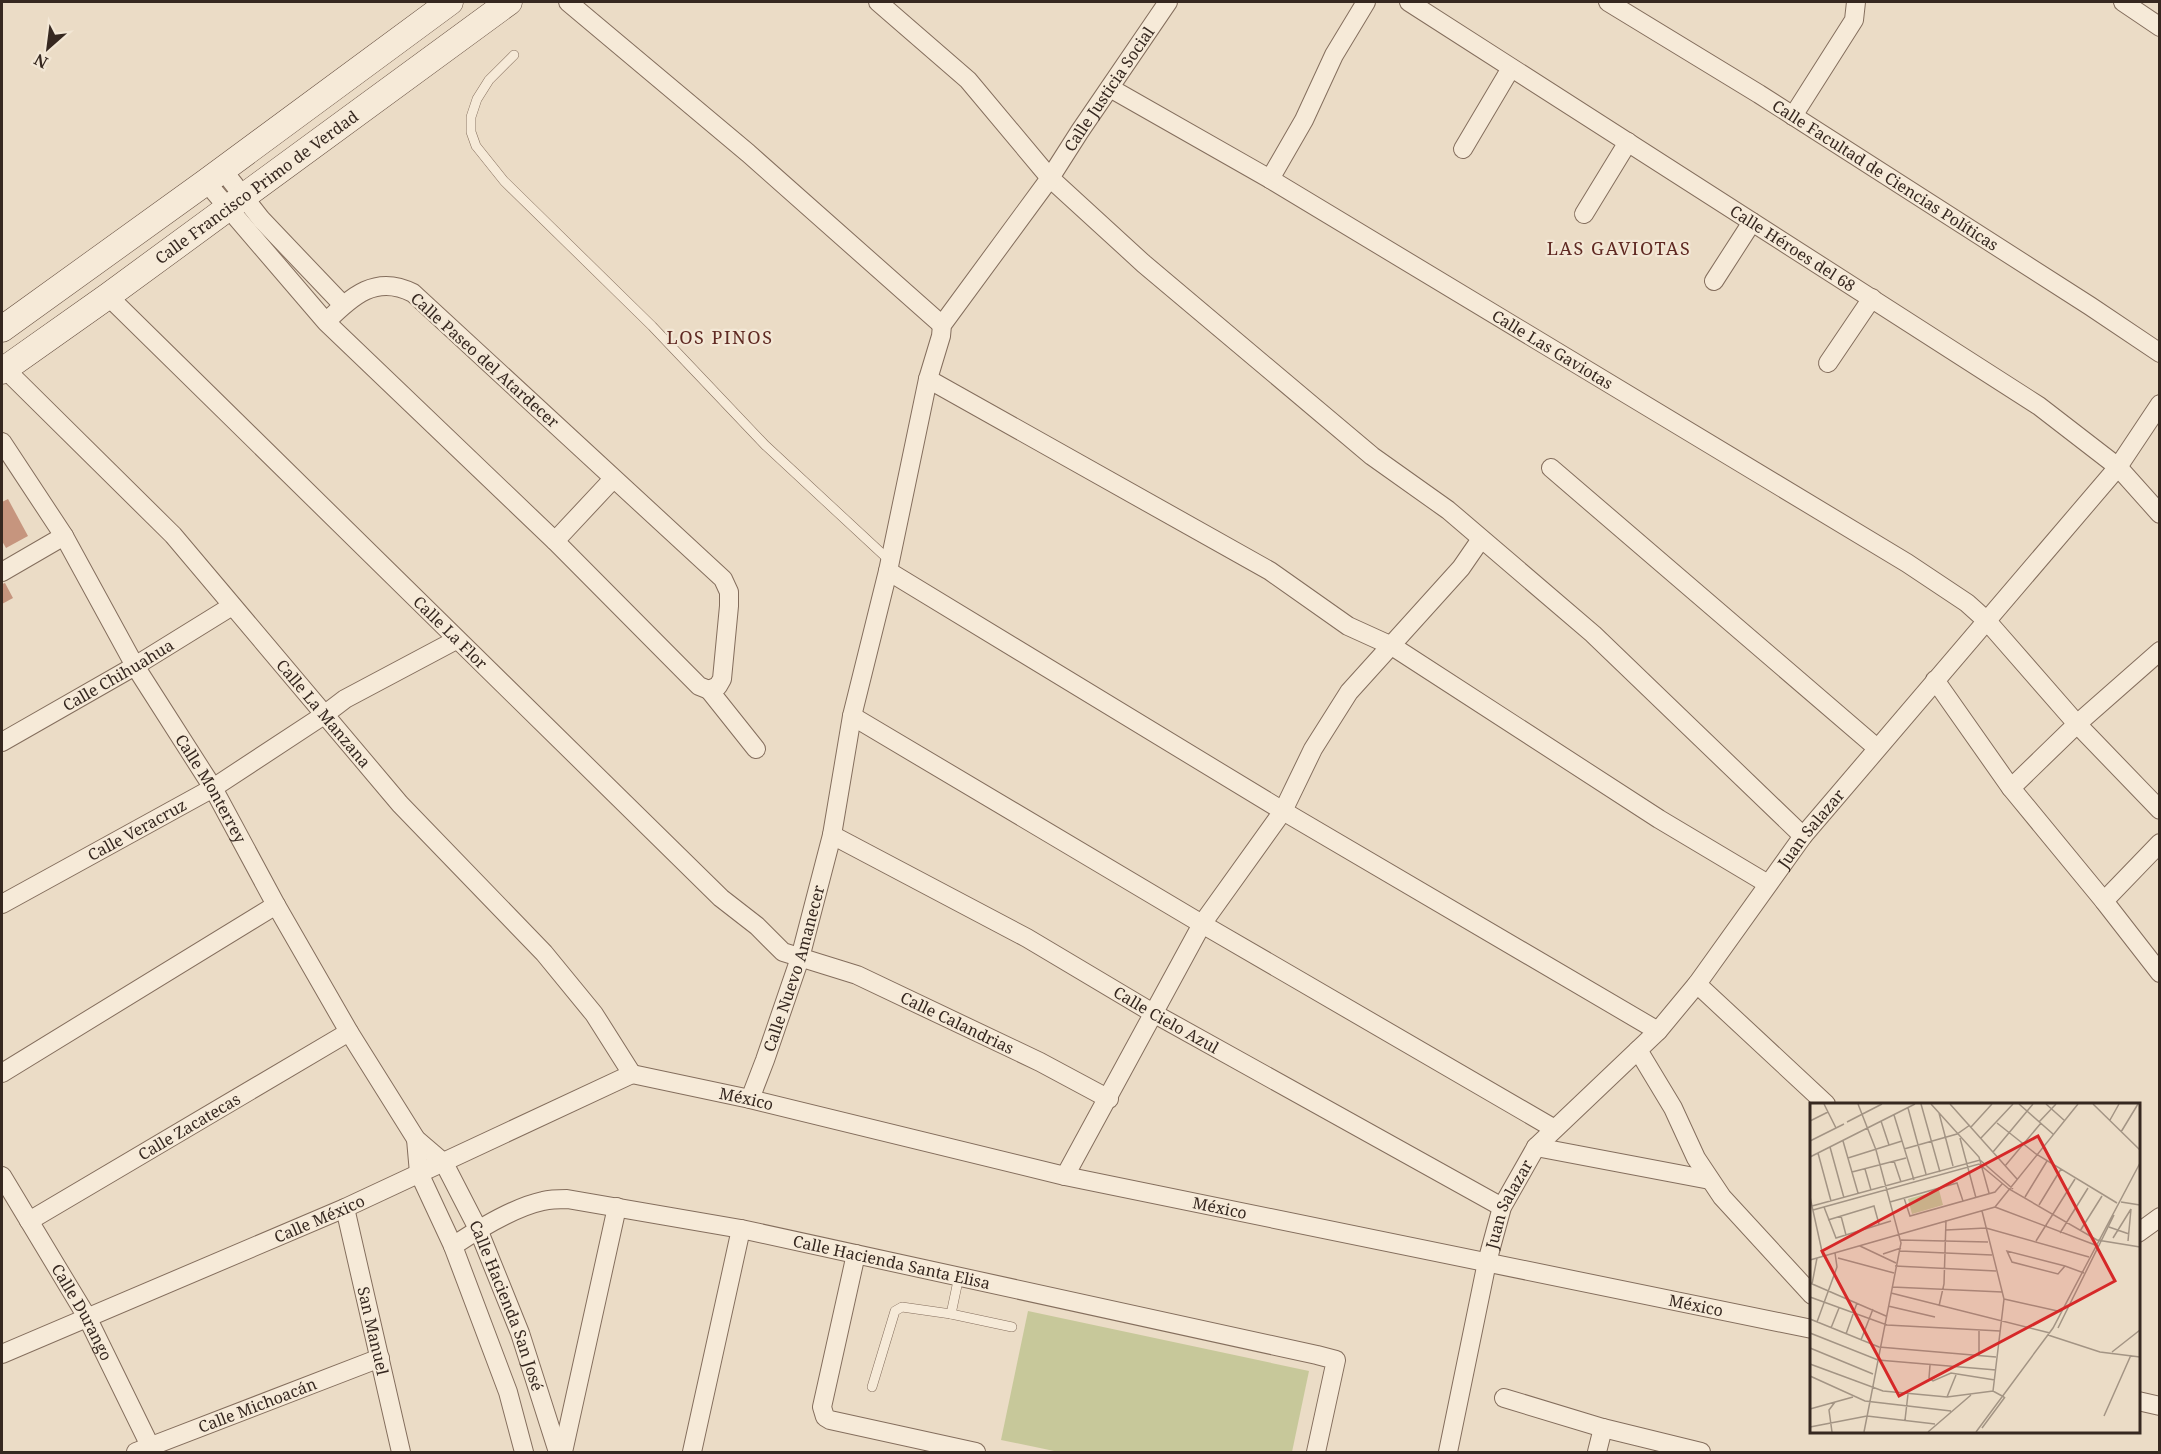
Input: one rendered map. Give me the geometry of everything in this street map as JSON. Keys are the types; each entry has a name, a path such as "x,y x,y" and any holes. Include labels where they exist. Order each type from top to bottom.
{"main road":[{"name":"Calle Francisco Primo de Verdad","path":"2,329 450,2"},
{"name":"Calle Francisco Primo de Verdad","path":"2,369 108,296 509,2"}],"street":[{"path":"568,2 748,153 942,325"},
{"path":"878,2 968,80 1050,178 1144,264 1372,456 1448,510 1593,634 1803,836"},
{"name":"Calle Justicia Social","path":"942,325 1050,178 1168,2"},
{"path":"1270,179 1304,120 1334,55 1366,2"},
{"name":"Calle Héroes del 68","path":"1409,2 2039,406 2118,467 2160,514"},
{"name":"Calle Facultad de Ciencias Políticas","path":"1608,2 1634,8 1793,116 2160,353"},
{"path":"1793,116 1854,20 1856,2"},
{"path":"2122,2 2160,27"},
{"path":"1463,149 1511,68"},
{"name":"Calle Las Gaviotas","path":"1110,88 1270,179 1907,563 1966,603 1987,621 2077,724 2160,810"},
{"path":"1584,214 1628,142"},
{"path":"214,175 326,322 555,541 699,686 709,690 756,749"},
{"path":"236,202 261,219 343,305"},
{"path":"1714,281 1752,222"},
{"name":"Calle Paseo del Atardecer","path":"326,322 343,305 367,290 383,284 399,285 413,293 723,579 729,592 722,679 718,686 709,690"},
{"name":"Calle La Flor","path":"108,296 721,898 756,926 783,952 800,958"},
{"path":"1828,363 1872,298"},
{"name":"Calle Nuevo Amanecer","path":"750,1099 800,958 832,835 852,716 889,566 928,379 942,325"},
{"name":"Calle La Manzana","path":"2,369 173,535 400,804 544,953 594,1014 632,1074"},
{"path":"928,379 1270,571 1348,626 1392,646 1659,819 1768,884"},
{"name":"Juan Salazar","path":"1448,1452 1487,1262 1502,1207 1536,1147 1553,1128 1658,1031 1697,984 1803,836 2118,467 2160,404"},
{"name":"Calle Monterrey","path":"2,442 64,536 135,666 213,788 276,905 349,1032 416,1139 444,1162"},
{"path":"1551,468 1877,748"},
{"path":"555,541 614,478"},
{"path":"2,572 64,536"},
{"path":"1065,1176 1109,1099 1153,1012 1202,924 1283,811 1313,749 1349,692 1461,568 1481,539"},
{"path":"889,566 1283,811 1658,1031"},
{"name":"Calle Chihuahua","path":"2,742 135,666 232,606"},
{"name":"Calle Veracruz","path":"2,904 213,788 324,716 345,699 456,640"},
{"path":"2011,788 2077,724 2160,651"},
{"path":"1935,680 2011,788 2160,973"},
{"path":"852,716 1202,924 1553,1128"},
{"name":"Calle Cielo Azul","path":"832,835 1028,938 1153,1012 1502,1207"},
{"path":"2104,901 2160,843"},
{"path":"2,1073 276,905"},
{"name":"Calle Calandrias","path":"800,958 857,975 1040,1062 1109,1099"},
{"path":"1697,984 1825,1103"},
{"name":"Calle Zacatecas","path":"29,1221 349,1032"},
{"path":"1638,1050 1673,1108 1696,1158 1722,1197 1810,1293"},
{"name":"México","path":"632,1074 750,1099 1065,1176 1810,1329"},
{"name":"Calle México","path":"2,1354 345,1208 632,1074"},
{"name":"Calle Monterrey","path":"416,1139 419,1173"},
{"path":"1536,1147 1710,1180"},
{"name":"Calle Hacienda San José","path":"444,1162 478,1229 520,1333 558,1452"},
{"name":"Calle Hacienda San José","path":"419,1173 453,1246 508,1392 524,1452"},
{"name":"Calle Durango","path":"2,1176 87,1317 147,1450"},
{"name":"Calle Hacienda Santa Elisa","path":"453,1246 478,1229 544,1200 567,1199 741,1229 1336,1360 1316,1452"},
{"name":"San Manuel","path":"345,1208 401,1452"},
{"path":"563,1452 617,1208"},
{"path":"2140,1232 2160,1217"},
{"path":"692,1452 741,1229"},
{"path":"856,1254 822,1413 830,1420 976,1452"},
{"name":"Calle Michoacán","path":"147,1450 380,1358"},
{"path":"1504,1398 1604,1428 1701,1452"},
{"path":"2140,1401 2160,1406"},
{"path":"1597,1452 1604,1428"}],"lane":[{"path":"514,55 489,80 477,99 471,117 471,132 476,146 504,181 652,326 765,445 889,566"},
{"path":"951,1314 959,1276"},
{"path":"872,1387 895,1311 902,1307 951,1314 1012,1327"}],"green space":[{"path":"1028,1311 1309,1371 1292,1452 1059,1452 1001,1440"}],"building":[{"path":"8,499 28,536 6,548 2,541 2,502"},
{"path":"5,583 13,598 2,604 2,584"}],"district":[{"name":"LAS GAVIOTAS","path":"1619,249"},
{"name":"LOS PINOS","path":"720,338"}]}
